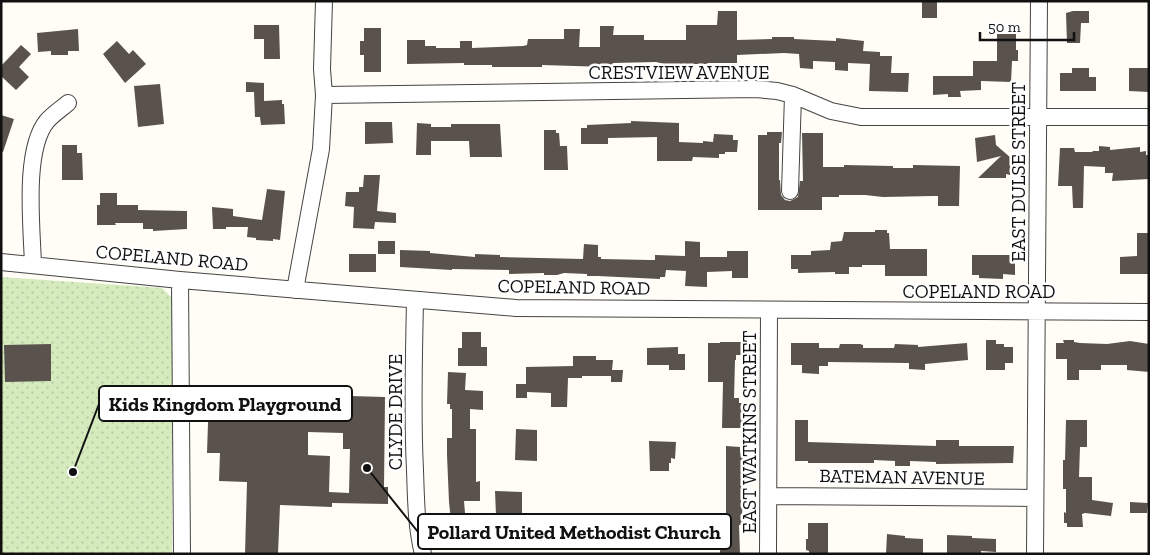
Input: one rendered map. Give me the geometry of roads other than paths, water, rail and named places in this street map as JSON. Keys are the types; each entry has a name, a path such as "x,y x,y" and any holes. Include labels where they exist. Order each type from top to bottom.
{"street":[{"path":"295,290 321,149 324,95 322,69 324,1"},
{"name":"EAST DULSE STREET","path":"1035,554 1040,1"},
{"name":"CRESTVIEW AVENUE","path":"324,95 756,89 793,95 831,111 862,117 1149,117"},
{"path":"790,191 793,95"},
{"path":"33,265 32,170 34,150 40,132 47,120 68,103"},
{"name":"COPELAND ROAD","path":"1,262 180,280 516,308 1149,312"},
{"path":"180,280 182,554"},
{"name":"CLYDE DRIVE","path":"415,300 413,439 416,502 423,554"},
{"name":"EAST WATKINS STREET","path":"768,554 769,310"},
{"name":"BATEMAN AVENUE","path":"769,496 1035,498"}],"place":[{"name":"Pollard United Methodist Church","path":"367,468"},
{"name":"Kids Kingdom Playground","path":"73,472"}]}
